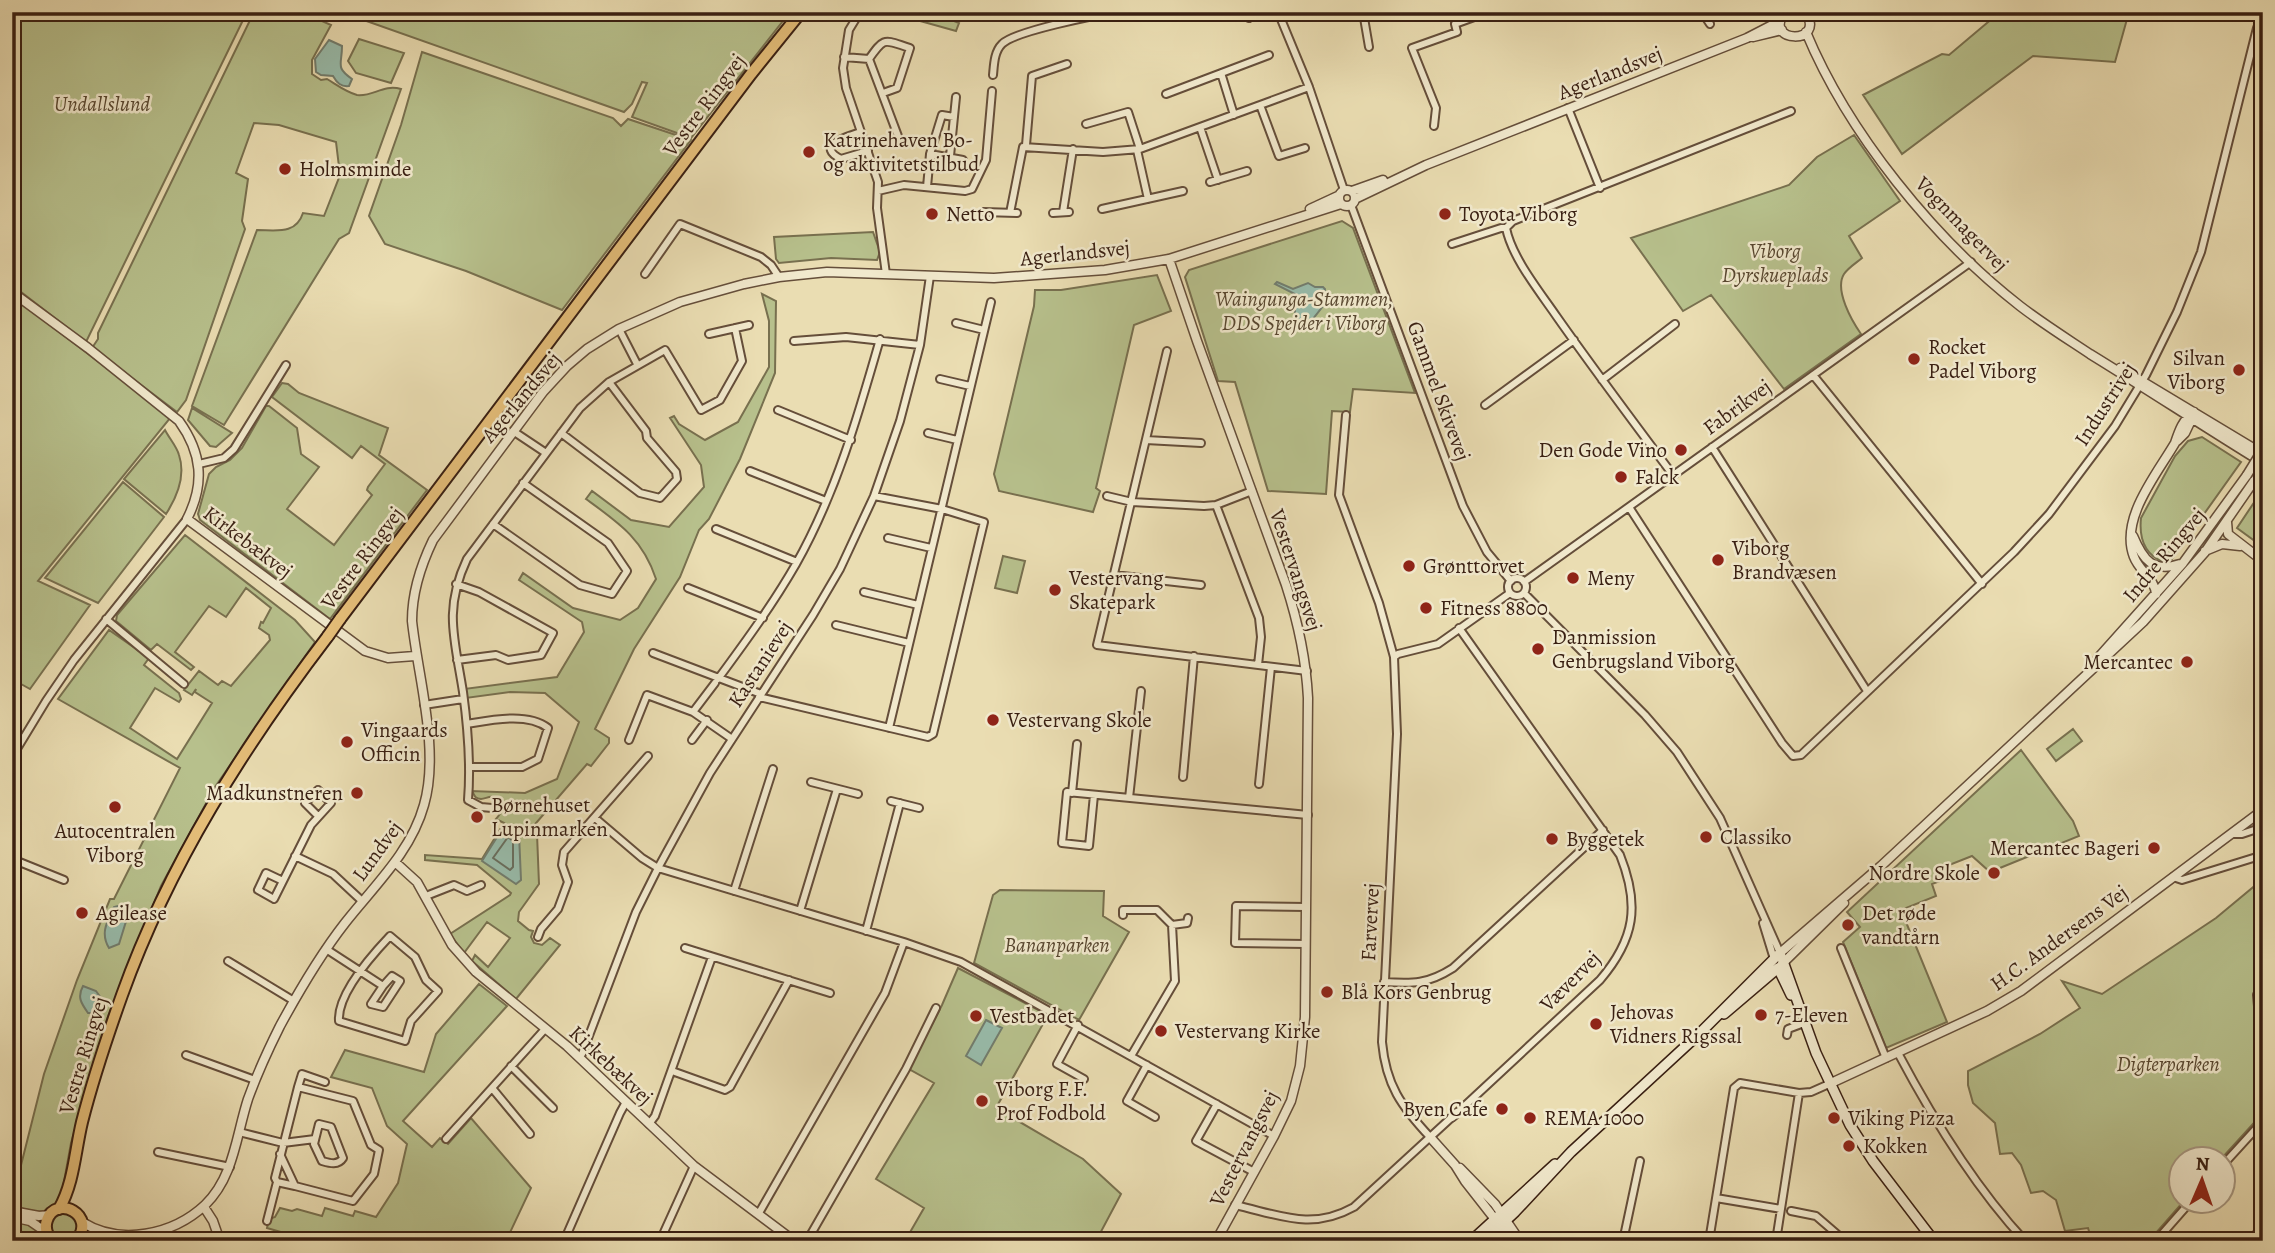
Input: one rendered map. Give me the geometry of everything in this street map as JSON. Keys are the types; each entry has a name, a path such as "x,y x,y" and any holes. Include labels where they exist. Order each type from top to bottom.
{"main road":[{"name":"Vestre Ringvej","path":"74,1211 69,1189 75,1153 94,1078 123,993 149,927 181,860 225,783 273,709 751,74 801,12"},
{"path":"1779,960 1829,1084 1850,1125 1934,1241"},
{"name":"Indre Ringvej","path":"1483,1241 1552,1167 1572,1152 1779,960"},
{"name":"Vestre Ringvej","path":"49,1236 46,1223 69,1189"},
{"path":"54,1212 74,1211 82,1222 78,1239"},
{"name":"Indre Ringvej","path":"1471,1241 1501,1219"}],"street":[{"path":"860,12 849,30 844,57 846,88 878,182 877,208 886,274"},
{"path":"993,75 998,51 1009,39 1082,18 1117,12"},
{"name":"Gammel Skivevej","path":"1278,12 1309,87 1347,198 1463,506 1487,552 1511,581"},
{"path":"1337,14 1362,12 1369,47"},
{"path":"1434,126 1436,108 1412,48 1457,32 1455,24 1467,16 1488,12"},
{"path":"1702,12 1710,24"},
{"path":"1783,18 1789,36 1797,37 1806,32 1807,16 1819,12"},
{"name":"Industrivej","path":"1629,507 1782,743 1797,757 1982,584 2049,514 2111,431 2141,383 2177,312 2201,252 2263,13"},
{"name":"Agerlandsvej","path":"415,656 412,602 422,561 433,540 548,385 587,349 619,329 680,302 779,277 827,272 994,278 1053,276 1169,259 1221,244 1347,198 1747,38 1783,18"},
{"name":"Vognmagervej","path":"1806,32 1815,56 1866,139 1929,221 1971,262 2017,304 2060,336 2141,383 2263,465"},
{"name":"Vognmagervej","path":"1797,37 1815,56"},
{"path":"869,59 880,43 887,41 909,48 897,88 883,93"},
{"path":"1166,94 1269,55"},
{"path":"844,57 869,59"},
{"path":"869,59 898,136"},
{"path":"983,212 1014,213 1023,146 1026,145 1032,76 1067,64"},
{"path":"1221,73 1234,115"},
{"path":"1026,145 1103,152 1139,149 1309,87"},
{"path":"878,191 904,185 965,191 972,189 986,160 992,91"},
{"path":"950,156 956,97"},
{"path":"1260,105 1279,156 1305,148"},
{"path":"1568,108 1600,188"},
{"path":"1451,244 1506,228 1513,221 1791,111"},
{"path":"1086,124 1128,112 1139,149 1147,199"},
{"path":"927,187 930,154 942,115 954,117"},
{"path":"1200,127 1218,180"},
{"path":"861,132 837,140 832,151 836,158 841,159 868,151"},
{"path":"1053,213 1066,212 1073,149"},
{"path":"930,154 963,160"},
{"path":"1210,182 1247,171"},
{"path":"1102,209 1183,191"},
{"path":"646,274 680,224 761,257 779,277"},
{"path":"1506,228 1512,246 1539,292 1673,475"},
{"name":"Vestervangsvej","path":"1169,259 1293,605 1307,671 1306,944 1304,1040 1300,1066 1291,1101 1216,1241"},
{"name":"Fabrikvej","path":"1524,582 1971,262"},
{"name":"Kastanievej","path":"579,1057 636,912 658,869 710,774 840,569 874,496 900,421 920,345 930,276"},
{"name":"Kirkebækvej","path":"12,292 88,348 179,421 189,435 199,464 198,492 187,519 365,651 388,658 415,656"},
{"path":"889,728 991,302"},
{"path":"956,323 984,330"},
{"path":"1602,380 1675,324"},
{"path":"709,334 749,325"},
{"path":"492,808 481,807 468,800 471,767 452,625 456,584 467,559 580,408 609,382 637,364 665,350 701,410 720,400 742,361 735,328"},
{"path":"619,329 637,364"},
{"path":"794,341 846,337 920,345"},
{"path":"693,712 763,618 797,562 827,502 851,440 880,339"},
{"path":"1485,405 1574,340"},
{"path":"1167,351 1097,645 1307,671"},
{"path":"199,464 224,458 234,449 286,365"},
{"path":"1813,375 1982,584"},
{"path":"940,379 970,386"},
{"path":"561,433 639,493 660,498 677,479 676,472 647,438 646,431 609,382"},
{"path":"778,410 851,440"},
{"name":"Farvervej","path":"1346,415 1339,495 1379,603 1394,657 1397,734 1384,982 1384,1064 1398,1099 1455,1165 1465,1181 1501,1219"},
{"path":"2156,594 2155,586 2135,561 2131,548 2136,512 2192,416"},
{"name":"Vognmagervej","path":"2192,416 2263,451"},
{"path":"513,431 546,453"},
{"path":"928,433 957,440"},
{"path":"1146,440 1201,443"},
{"path":"1712,447 1867,691"},
{"name":"Indre Ringvej","path":"1779,960 2143,622 2205,552 2228,521 2263,451"},
{"name":"Indre Ringvej","path":"2082,676 2183,563 2263,465"},
{"path":"750,471 827,502"},
{"path":"493,524 580,585 612,594 627,571 608,543 523,484"},
{"path":"1107,496 1132,502 1216,505 1252,491"},
{"path":"653,653 717,681 760,695 928,737 933,734 984,522 942,509 874,496"},
{"path":"1216,505 1259,618 1261,637 1258,665"},
{"path":"12,757 46,701 106,620 187,519"},
{"path":"2228,521 2227,532 2242,547 2263,561"},
{"path":"716,529 797,562"},
{"path":"2132,534 2141,552 2154,565 2165,568 2183,563"},
{"path":"888,538 931,548"},
{"path":"2205,552 2222,544 2242,547"},
{"path":"1114,575 1201,585"},
{"path":"1518,579 1524,582 1524,593 1517,596 1510,593 1508,586 1511,581 1518,579"},
{"path":"456,584 479,592 553,634 541,655 508,660 496,655 457,660"},
{"path":"688,588 763,618"},
{"path":"863,592 918,605"},
{"path":"1394,657 1430,647 1510,593"},
{"path":"1524,593 1645,715 1677,752 1720,818 1741,861 1761,914 1764,934 1779,960"},
{"path":"106,620 184,684"},
{"path":"836,625 909,643"},
{"name":"Vævervej","path":"1236,1205 1301,1220 1337,1216 1354,1206 1600,980 1618,956 1630,930 1632,893 1620,855 1459,628"},
{"name":"Lundvej","path":"78,1239 103,1233 126,1235 163,1230 188,1218 216,1193 230,1167 255,1080 294,1001 326,948 395,862 417,826 428,792 430,755 415,656"},
{"path":"1184,777 1194,656"},
{"path":"1259,784 1271,667"},
{"path":"1129,798 1141,691"},
{"path":"629,740 647,695 693,712 732,739"},
{"path":"424,705 463,698"},
{"path":"467,724 511,719 540,721 548,727 538,760 522,767 471,767"},
{"path":"692,740 707,720"},
{"path":"1072,793 1077,744"},
{"path":"538,937 541,929 558,909 568,882 562,864 565,852 648,756"},
{"path":"734,891 773,769"},
{"path":"811,782 858,794"},
{"path":"800,911 837,789"},
{"path":"1094,794 1089,846 1062,843 1067,792 1094,794 1308,816"},
{"path":"891,801 919,807"},
{"path":"866,931 900,803"},
{"name":"H.C. Andersens Vej","path":"1829,1084 1987,1011 2021,991 2263,810"},
{"path":"283,881 317,816"},
{"path":"595,818 658,869 904,942 971,967 1274,1136"},
{"name":"H.C. Andersens Vej","path":"2230,834 2242,834 2263,827"},
{"path":"1384,982 1424,982 1438,978 1453,968 1603,830"},
{"name":"H.C. Andersens Vej","path":"2173,877 2182,880 2263,855"},
{"name":"Lundvej","path":"295,856 333,874 362,901"},
{"path":"12,859 64,880"},
{"name":"Kirkebækvej","path":"395,862 417,882 441,929 465,961 579,1057 694,1166 794,1241"},
{"path":"426,896 454,885 467,891 481,885"},
{"path":"1306,907 1236,906 1235,943 1306,944"},
{"path":"1124,915 1124,910 1157,911 1172,925 1175,981 1131,1056"},
{"path":"1172,925 1187,923 1188,918"},
{"path":"390,936 415,957 426,980 438,991 411,1021 405,1041 339,1021 342,1002 360,972 390,936"},
{"path":"759,1213 885,993 904,942"},
{"path":"326,948 383,986"},
{"path":"685,948 831,993"},
{"path":"1841,948 1886,1058"},
{"path":"649,1124 672,1071 712,957"},
{"path":"228,961 294,1001"},
{"path":"392,976 400,981 383,1007 371,1004 377,995 383,986 392,976"},
{"path":"672,1071 725,1090 730,1087 789,980"},
{"path":"2263,993 2257,995 2263,1062"},
{"path":"807,1241 906,1069 936,1008"},
{"path":"1787,1035 1788,1029 1802,1019"},
{"path":"1077,1025 1057,1063 1084,1079"},
{"path":"446,1139 545,1029"},
{"path":"1898,1053 1944,1134 2025,1241"},
{"path":"186,1055 255,1080"},
{"path":"1147,1065 1127,1101 1155,1117"},
{"path":"512,1066 553,1108"},
{"path":"267,1221 277,1182 275,1178 280,1154 302,1074 325,1082"},
{"path":"1709,1241 1736,1085 1747,1084 1799,1093 1811,1092 1829,1084"},
{"path":"277,1182 353,1201 374,1174 379,1150 371,1145 353,1101 298,1087"},
{"path":"492,1088 530,1134"},
{"path":"1776,1241 1799,1093"},
{"path":"564,1241 626,1102"},
{"path":"1217,1104 1196,1141 1254,1172"},
{"path":"2236,1151 2263,1121"},
{"path":"319,1124 331,1127 342,1161 332,1164 322,1161 314,1144 315,1139 319,1124"},
{"path":"239,1132 283,1143 315,1139"},
{"path":"158,1152 230,1167"},
{"path":"280,1154 295,1186"},
{"path":"1623,1241 1640,1161"},
{"path":"660,1241 694,1166"},
{"path":"1716,1198 1781,1209"},
{"path":"204,1206 220,1241"},
{"path":"12,1211 39,1216 54,1212"},
{"path":"1791,1211 1816,1216 1845,1241"},
{"path":"2156,1241 2180,1214"},
{"path":"12,1217 30,1222 49,1236"},
{"path":"1501,1219 1512,1241"},
{"path":"1501,1219 1520,1241"},
{"name":"Lundvej","path":"82,1222 103,1233"},
{"path":"2251,1241 2263,1225"}],"green space":[{"name":"Undallslund","path":"12,12 247,12 86,342 12,285"},
{"path":"254,12 302,12 331,25 312,60 312,74 321,80 327,79 357,95 389,88 401,89 349,233 339,239 224,425 192,406 257,230 290,228 296,225 303,213 324,216 340,175 336,142 279,125 254,123 236,173 248,179 242,221 245,229 186,400 177,412 92,348"},
{"path":"341,12 790,12 691,138 632,117 647,83 642,82 632,104 624,112"},
{"path":"888,12 932,12 959,23 956,31"},
{"path":"2000,12 2129,12 2115,62 2033,56 1902,154 1863,95 1942,54 1949,55"},
{"path":"359,39 404,53 391,83 356,73 348,61"},
{"path":"422,52 613,118 621,126 628,119 691,140 562,310 466,271 385,244 369,216 401,125"},
{"name":"Viborg Dyrskueplads","path":"1854,135 1900,201 1849,236 1862,258 1844,274 1841,288 1845,305 1861,334 1784,389 1711,295 1683,311 1631,238 1789,185 1817,157"},
{"name":"Waingunga-Stammen, DDS Spejder i Viborg","path":"1342,221 1353,228 1415,393 1353,389 1350,412 1332,411 1326,494 1268,491 1235,382 1218,381 1185,277 1189,270"},
{"path":"873,232 880,252 877,260 831,258 779,263 776,259 774,237"},
{"path":"1157,275 1171,311 1134,325 1096,488 1100,491 1093,512 999,491 994,474 1034,306 1035,290 1061,290"},
{"path":"762,294 776,301 775,373 740,459 709,519 699,530 680,577 634,649 595,729 609,738 609,743 591,766 587,764 530,830 537,834 539,884 519,912 518,921 533,931 531,937 534,943 542,945 550,938 560,945 516,999 472,961 475,955 488,967 510,938 487,922 464,953 450,934 511,893 477,865 425,860 425,855 482,859 504,823 496,819 502,803 497,798 479,799 472,791 525,793 557,779 579,722 545,693 510,692 466,698 464,689 557,677 584,632 582,622 519,580 523,573 573,608 620,620 638,608 656,579 651,565 637,542 586,499 592,491 631,520 669,527 704,487 701,465 670,418 674,416 679,424 705,440 738,422 769,367 769,321"},
{"path":"12,296 171,417 38,581 90,605 30,689 12,679"},
{"path":"282,383 288,384 299,393 388,428 379,455 427,490 330,619 200,520 198,514 209,474 242,448 266,406 297,428 301,454 319,467 287,509 334,545 372,495 367,490 368,487 385,464 361,446 352,458 272,397"},
{"path":"192,408 232,433 216,447 210,446 188,420"},
{"path":"165,430 181,463 177,493 166,514 124,479"},
{"path":"2202,437 2241,462 2172,559 2163,562 2151,554 2144,544 2141,518 2175,456 2188,441"},
{"path":"123,482 164,517 98,603 45,578"},
{"path":"2263,489 2263,547 2237,528"},
{"path":"185,535 295,620 315,642 215,787 161,886 107,1019 71,1143 61,1198 53,1207 36,1212 12,1206 12,1184 16,1185 44,1074 77,980 110,899 114,899 180,768 58,699 109,630 149,658 144,665 179,693 179,702 155,688 130,728 177,759 212,703 195,692 196,689 192,695 184,690 199,671 218,685 222,681 231,686 270,640 269,635 259,628 271,608 246,588 226,617 209,606 175,652 194,667 191,670 157,644 151,650 116,621 117,615"},
{"path":"1003,556 1025,561 1017,593 995,588"},
{"path":"2073,729 2082,741 2056,761 2047,749"},
{"path":"2021,750 2073,821 2079,836 1990,872 1972,856 1949,865 1953,876 1932,884 1936,896 1901,910 1947,1022 1886,1048 1843,942 1860,927 1847,912"},
{"name":"Digterparken","path":"2263,879 2263,1113 2235,1144 2166,1144 2166,1214 2173,1214 2149,1241 2092,1241 2088,1228 2065,1231 2056,1200 2043,1191 2031,1193 2021,1165 2012,1153 2000,1154 1995,1123 1973,1103 1968,1085 1968,1071 2040,1034 2080,1008 2062,981 2102,994 2216,918"},
{"name":"Bananparken","path":"1000,890 1104,891 1103,916 1129,932 1079,1020 974,963 993,895"},
{"path":"958,968 1048,1015 996,1108 1083,1159 1121,1194 1096,1241 905,1241 924,1208 876,1179 934,1083 909,1069"},
{"path":"479,984 507,1006 403,1121 432,1147 440,1138 448,1144 471,1118 531,1188 506,1241 304,1241 267,1228 269,1219 275,1217 280,1208 292,1211 297,1209 322,1216 325,1208 353,1216 355,1211 376,1217 398,1183 407,1144 387,1126 372,1088 331,1077 345,1050 424,1072 436,1034"},
{"path":"64,1213 74,1217 78,1227 74,1237 64,1241 54,1237 50,1227 54,1217"},
{"path":"12,1219 32,1226 46,1241 19,1241 12,1237"}],"water":[{"path":"329,40 342,46 341,68 352,79 349,86 340,84 333,76 316,72 315,59"},
{"path":"1277,282 1293,289 1308,283 1323,287 1323,306 1312,320 1300,323 1295,314 1295,294 1275,284"},
{"path":"504,826 519,834 521,880 516,884 482,861"},
{"path":"114,907 126,908 128,915 119,944 109,948 105,937 106,928"},
{"path":"83,986 96,991 101,998 93,1013 88,1013 82,1003 80,993"},
{"path":"986,1020 1002,1028 981,1065 966,1056"}],"place":[{"name":"Katrinehaven Bo- og aktivitetstilbud","path":"809,152"},
{"name":"Holmsminde","path":"285,169"},
{"name":"Netto","path":"932,214"},
{"name":"Toyota Viborg","path":"1445,214"},
{"name":"Rocket Padel Viborg","path":"1914,359"},
{"name":"Silvan Viborg","path":"2239,370"},
{"name":"Den Gode Vino","path":"1681,450"},
{"name":"Falck","path":"1621,477"},
{"name":"Viborg Brandvæsen","path":"1718,560"},
{"name":"Grønttorvet","path":"1409,566"},
{"name":"Meny","path":"1573,578"},
{"name":"Vestervang Skatepark","path":"1055,590"},
{"name":"Fitness 8800","path":"1426,608"},
{"name":"Danmission Genbrugsland Viborg","path":"1538,649"},
{"name":"Mercantec","path":"2187,662"},
{"name":"Vestervang Skole","path":"993,720"},
{"name":"Vingaards Officin","path":"347,742"},
{"name":"Madkunstneren","path":"357,793"},
{"name":"Autocentralen Viborg","path":"115,807"},
{"name":"Børnehuset Lupinmarken","path":"477,817"},
{"name":"Classiko","path":"1706,837"},
{"name":"Byggetek","path":"1552,839"},
{"name":"Mercantec Bageri","path":"2154,848"},
{"name":"Nordre Skole","path":"1994,873"},
{"name":"Agilease","path":"82,913"},
{"name":"Det røde vandtårn","path":"1848,925"},
{"name":"Blå Kors Genbrug","path":"1327,992"},
{"name":"7-Eleven","path":"1761,1015"},
{"name":"Vestbadet","path":"976,1016"},
{"name":"Jehovas Vidners Rigssal","path":"1596,1024"},
{"name":"Vestervang Kirke","path":"1161,1031"},
{"name":"Viborg F.F. Prof Fodbold","path":"982,1101"},
{"name":"Byen Cafe","path":"1502,1109"},
{"name":"REMA 1000","path":"1530,1118"},
{"name":"Viking Pizza","path":"1834,1118"},
{"name":"Kokken","path":"1849,1146"}]}
